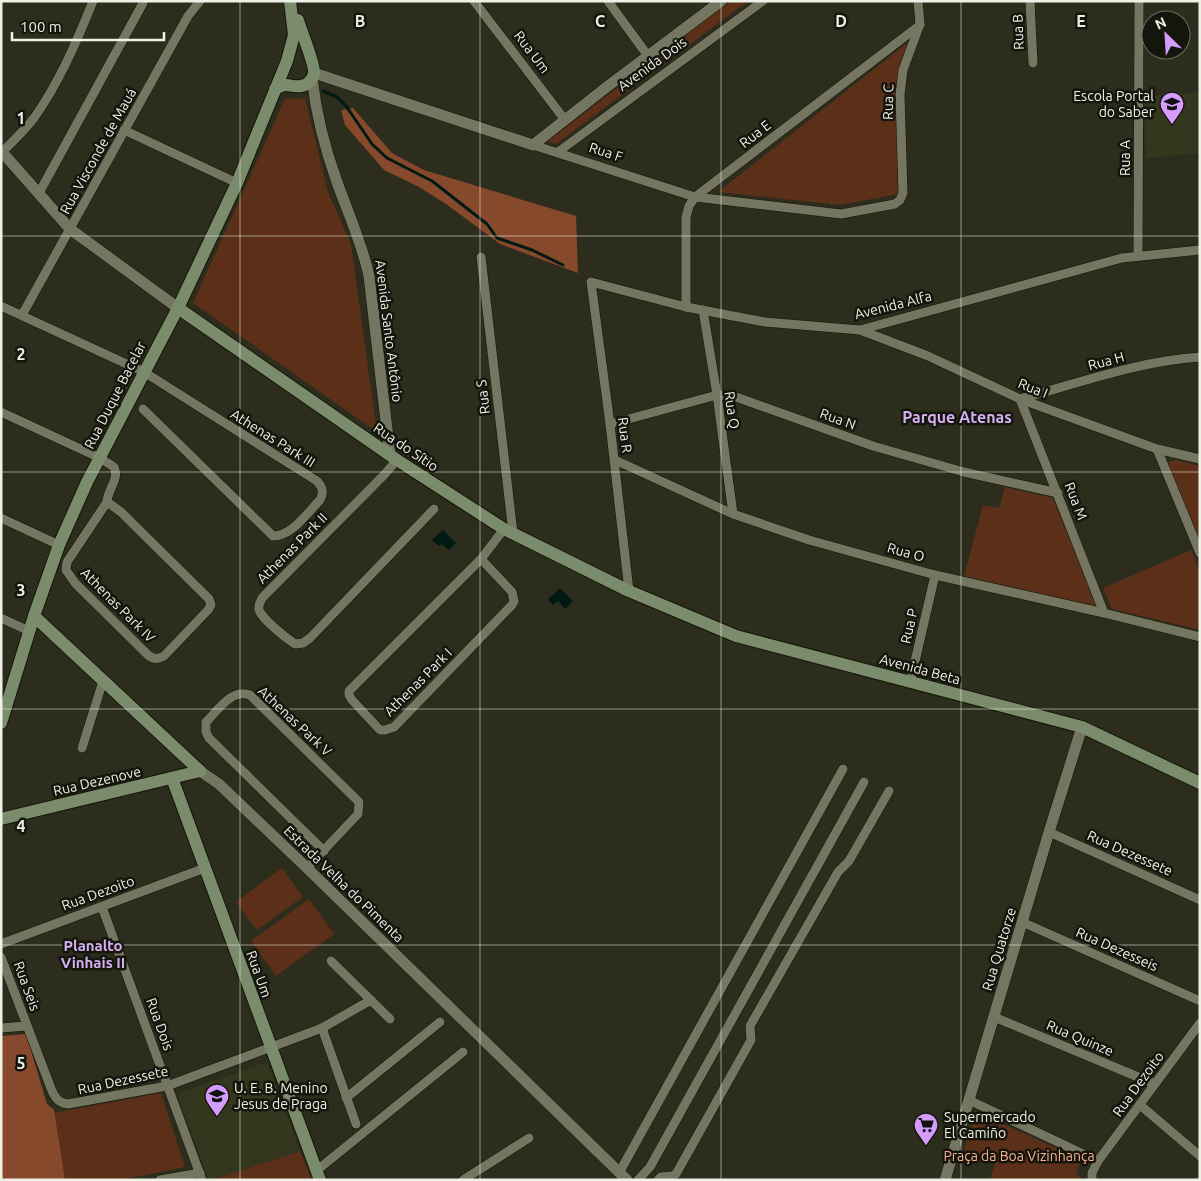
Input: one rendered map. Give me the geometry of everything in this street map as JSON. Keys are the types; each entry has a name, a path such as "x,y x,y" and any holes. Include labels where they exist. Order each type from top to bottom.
{"main road":[{"name":"Avenida Santo Antônio","path":"285,65 294,35 291,1"},
{"name":"Avenida Santo Antônio","path":"291,1 313,72"},
{"path":"276,90 283,85 296,86 309,82 313,72 310,61 301,56 291,58 285,65 285,79 296,86"},
{"name":"Rua Duque Bacelar","path":"1,722 29,631 59,545 100,458 178,308 237,183 285,65"},
{"name":"Rua do Sítio","path":"178,308 393,457 508,531 629,591"},
{"name":"Avenida Beta","path":"629,591 736,636 1082,727 1200,783"},
{"name":"Estrada Velha do Pimenta","path":"34,616 200,771"},
{"name":"Rua Dezenove","path":"1,819 200,771"},
{"name":"Rua Um","path":"172,778 318,1175"}],"street":[{"path":"93,1 81,31 54,84 33,118 2,152 70,229 178,308"},
{"name":"Rua Visconde de Mauá","path":"22,315 188,16 200,1"},
{"name":"Rua Um","path":"474,1 565,120"},
{"path":"608,1 648,56"},
{"name":"Avenida Dois","path":"533,145 721,1"},
{"name":"Avenida Dois","path":"558,152 763,1"},
{"name":"Rua C","path":"895,204 900,200 903,192 900,95 903,70 920,24 918,1"},
{"name":"Rua B","path":"1030,1 1033,62"},
{"name":"Rua A","path":"1138,256 1139,1"},
{"path":"39,193 143,3"},
{"name":"Rua E","path":"695,197 920,24"},
{"name":"Avenida Santo Antônio","path":"313,72 315,100 329,158 365,257 369,276 393,457"},
{"name":"Rua F","path":"313,72 695,197 841,214 895,204"},
{"path":"296,86 308,88 315,100"},
{"path":"124,130 237,183"},
{"path":"686,307 686,217 689,206 695,197"},
{"name":"Avenida Alfa","path":"591,282 686,307 765,322 860,330 1108,262 1138,256 1200,250"},
{"name":"Rua S","path":"481,258 508,531"},
{"name":"Rua R","path":"591,282 615,460 629,591"},
{"path":"1,306 144,372"},
{"name":"Rua Q","path":"702,310 717,395 733,514"},
{"name":"Rua I","path":"860,330 928,356 1020,399 1157,449 1200,459"},
{"name":"Rua H","path":"1020,399 1149,364 1200,357"},
{"name":"Athenas Park III","path":"143,409 273,536 288,533 320,500 323,494 322,487 316,481 144,372"},
{"name":"Rua N","path":"610,424 717,395 736,397 882,449 964,472 1058,493"},
{"name":"Rua M","path":"1020,399 1104,613"},
{"path":"1,412 100,458"},
{"path":"1157,449 1200,553"},
{"name":"Athenas Park II","path":"393,457 383,476 262,598 259,610 264,617 290,641 295,644 303,643 310,638 434,509"},
{"name":"Athenas Park IV","path":"100,458 114,468 116,472 107,502 67,562 66,570 75,583 148,655 158,659 164,656 211,605 209,599 121,512 107,502"},
{"name":"Rua O","path":"615,460 733,514 809,540 935,575 1200,637"},
{"path":"1,518 59,545"},
{"name":"Athenas Park I","path":"481,559 512,592 514,601 512,605 394,727 380,730 352,700 349,690 508,531"},
{"name":"Rua P","path":"910,683 935,575"},
{"path":"1,618 29,631"},
{"path":"82,748 103,681"},
{"name":"Athenas Park V","path":"307,868 324,851 358,814 359,802 250,695 245,693 234,694 206,722 206,732 324,851"},
{"name":"Rua Quatorze","path":"945,1180 1082,727"},
{"path":"623,1176 843,769"},
{"name":"Estrada Velha do Pimenta","path":"200,771 219,784 307,868 623,1176"},
{"path":"638,1180 650,1167 864,782"},
{"path":"658,1180 661,1177 676,1174 751,1040 750,1026 838,872 849,861 889,791"},
{"name":"Rua Dezessete","path":"1049,832 1200,900"},
{"name":"Rua Dezoito","path":"1,944 205,868"},
{"name":"Rua Dois","path":"102,906 201,1176"},
{"name":"Rua Dezesseis","path":"1022,922 1200,1001"},
{"name":"Rua Seis","path":"1,956 26,1026"},
{"path":"331,961 390,1019"},
{"name":"Rua Dezessete","path":"26,1026 56,1099 61,1103 77,1104 167,1086 322,1028 371,1000"},
{"name":"Rua Quinze","path":"994,1017 1155,1084"},
{"path":"346,1098 440,1022"},
{"path":"1,1028 26,1026"},
{"path":"322,1028 356,1124"},
{"name":"Rua Dezoito","path":"1092,1180 1092,1173 1098,1161 1198,1029"},
{"path":"318,1175 329,1160 463,1052"},
{"path":"969,1100 1098,1161"},
{"path":"1140,1105 1200,1156"},
{"path":"462,1180 529,1138"},
{"path":"160,1180 201,1176"}],"shaded area":[{"name":"Escola Portal do Saber","path":"1200,92 1200,153 1146,158 1144,97"},
{"path":"353,108 392,153 424,170 576,216 578,273 500,244 446,204 419,187 384,170 345,125 341,110"},
{"path":"26,1034 47,1104 54,1110 65,1180 1,1180 1,1036"},
{"name":"U. E. B. Menino Jesus de Praga","path":"267,1062 300,1151 209,1180 177,1094"}],"green space":[{"path":"730,1 748,1 556,144 548,141"},
{"path":"911,40 900,67 896,90 898,194 840,205 718,192"},
{"path":"305,98 328,192 351,244 377,432 193,303 285,99"},
{"path":"1175,460 1200,466 1200,543 1168,465 1169,462"},
{"path":"1005,487 1053,498 1096,606 964,576 983,505 999,508"},
{"path":"1191,550 1200,571 1200,630 1112,609 1103,588"},
{"path":"282,868 303,897 257,930 236,902"},
{"path":"309,899 334,934 276,976 251,941"},
{"path":"161,1093 185,1167 120,1180 65,1180 54,1113"},
{"name":"Praça da Boa Vizinhança","path":"975,1111 1082,1160 1076,1171 1081,1180 990,1180 996,1160 964,1150"},
{"path":"300,1151 312,1180 211,1180"}],"water":[{"path":"443,530 456,543 449,550 442,544 439,546 432,540"},
{"path":"560,588 573,601 565,609 558,601 553,605 548,599"}],"waterway":[{"path":"323,91 337,97 346,106 372,144 387,158 432,181 487,224 497,238 532,250 563,265"}],"place":[{"name":"Escola Portal do Saber","path":"1172,125"},
{"name":"U. E. B. Menino Jesus de Praga","path":"217,1117"},
{"name":"Supermercado El Camiño","path":"926,1146"}],"district":[{"name":"Parque Atenas","path":"957,417"},
{"name":"Planalto Vinhais II","path":"93,954"}]}
